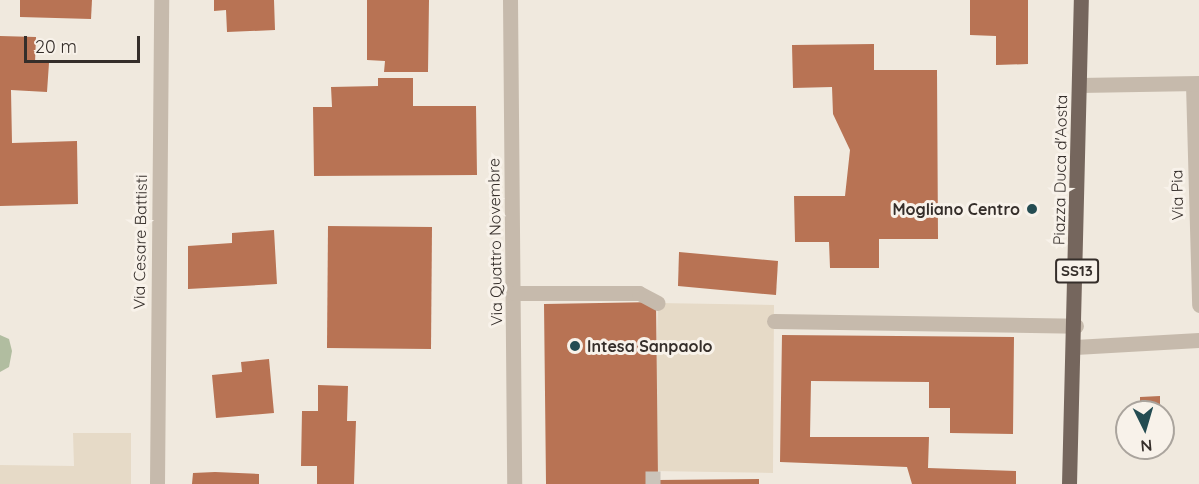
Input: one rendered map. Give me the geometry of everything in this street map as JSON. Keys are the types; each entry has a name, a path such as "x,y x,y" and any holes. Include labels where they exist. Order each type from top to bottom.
{"main road":[{"name":"Piazza Duca d'Aosta","path":"1069,484 1076,326 1081,0"}],"street":[{"name":"Via Cesare Battisti","path":"157,484 161,0"},
{"name":"Via Quattro Novembre","path":"510,0 514,484"},
{"name":"Via Pia","path":"1079,85 1196,83 1199,305"},
{"path":"514,293 639,293 658,303"},
{"path":"774,321 1076,326"},
{"path":"1075,347 1199,340"}],"green space":[{"path":"0,335 9,339 12,351 9,367 0,372"}],"shaded area":[{"path":"658,303 774,305 773,473 653,471"},
{"path":"73,433 131,433 131,484 0,484 0,465 74,466"}],"building":[{"path":"20,0 92,0 91,19 20,17"},
{"path":"214,0 274,0 275,30 227,32 226,10 214,11"},
{"path":"367,0 429,0 428,72 384,72 385,61 367,60"},
{"path":"970,0 1028,0 1028,64 996,65 996,36 970,35"},
{"path":"0,36 36,37 35,63 49,63 47,92 11,90 12,143 77,141 78,204 0,206"},
{"path":"874,44 874,70 937,70 938,239 879,239 879,268 830,268 829,242 795,242 794,196 845,196 850,150 833,114 832,87 793,88 792,45"},
{"path":"378,78 413,78 413,106 476,106 477,175 314,176 313,107 332,107 331,87 378,86"},
{"path":"328,226 432,227 431,349 327,348"},
{"path":"274,230 277,284 188,289 188,246 232,243 232,233"},
{"path":"679,252 778,261 776,295 678,286"},
{"path":"656,302 658,480 759,479 759,484 546,484 544,304"},
{"path":"782,335 1014,337 1013,434 950,433 950,408 929,408 929,382 811,381 810,437 929,437 928,468 1016,471 1016,484 912,484 907,467 780,462"},
{"path":"269,359 274,413 216,418 212,375 242,372 241,362"},
{"path":"318,385 348,386 347,421 356,421 354,484 317,484 317,466 301,466 302,411 318,411"},
{"path":"1160,396 1160,400 1140,400 1140,397"},
{"path":"193,473 259,474 259,484 192,484"}],"tunnel":[{"path":"653,471 653,484"}],"place":[{"name":"Mogliano Centro","path":"1032,209"},
{"name":"Intesa Sanpaolo","path":"575,346"}]}
